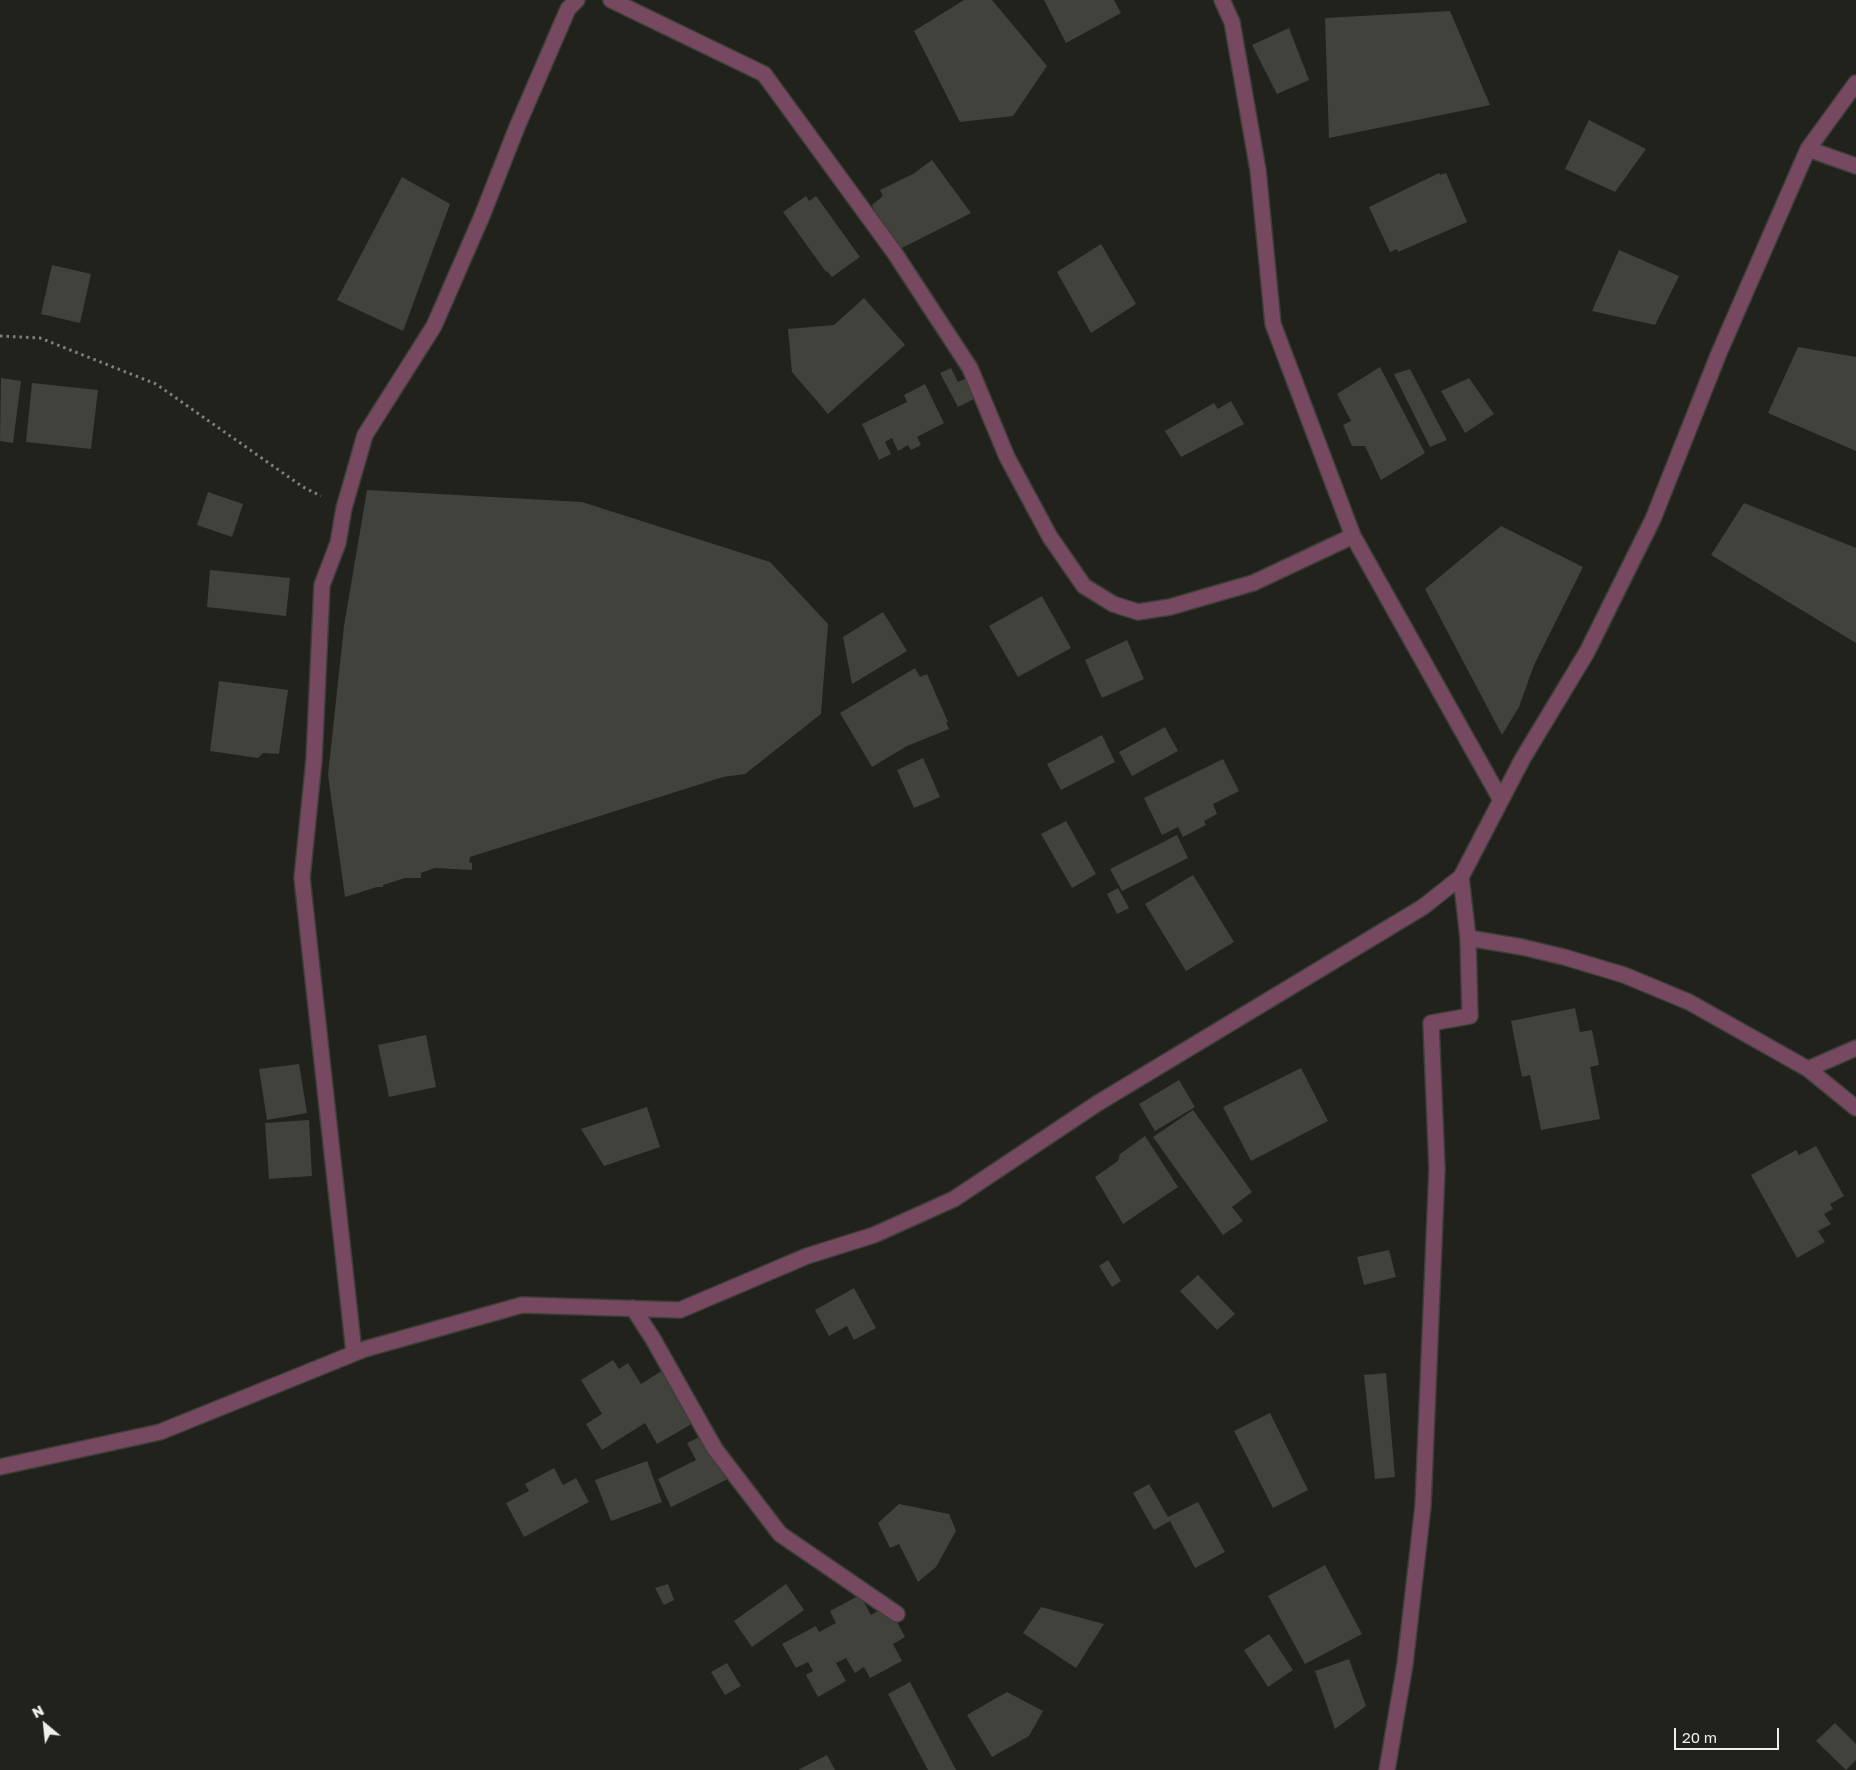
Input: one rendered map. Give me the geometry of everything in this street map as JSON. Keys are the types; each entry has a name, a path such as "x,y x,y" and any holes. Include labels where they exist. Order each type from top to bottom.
{"street":[{"path":"354,1353 302,878 314,760 322,585 338,543 344,508 365,436 434,326 482,216 516,127 568,9 577,0"},
{"path":"611,0 764,74 894,252 970,368 1007,457 1050,537 1084,586 1112,604 1138,612 1170,607 1253,583 1353,536"},
{"path":"1222,0 1232,22 1258,170 1273,324 1353,536 1501,800"},
{"path":"0,1467 160,1432 354,1353 522,1305 680,1310 807,1256 874,1235 954,1199 1098,1103 1423,907 1461,877 1523,758 1588,652 1653,519 1719,353 1808,149 1856,84"},
{"path":"1808,149 1856,166"},
{"path":"1387,1770 1405,1664 1423,1506 1437,1169 1431,1023 1470,1016 1468,938 1461,877"},
{"path":"1468,938 1522,947 1564,957 1624,975 1689,1002 1808,1069 1856,1108"},
{"path":"1808,1069 1856,1048"},
{"path":"633,1308 653,1339 714,1449 780,1534 897,1614"}],"path":[{"path":"0,336 40,338 156,384 303,487 344,508"}],"building":[{"path":"964,0 992,0 1047,66 1013,116 960,122 914,31"},
{"path":"1044,0 1114,0 1121,13 1066,43"},
{"path":"1450,11 1490,105 1329,138 1325,18"},
{"path":"1289,28 1309,80 1277,94 1252,45"},
{"path":"1589,120 1646,149 1615,192 1565,169"},
{"path":"932,160 971,213 894,252 872,205 883,196 880,190 913,174"},
{"path":"1439,173 1440,175 1446,173 1467,222 1398,252 1397,249 1390,252 1369,207"},
{"path":"402,177 450,204 403,331 337,300"},
{"path":"806,196 809,201 816,196 860,257 832,277 826,272 783,212"},
{"path":"1101,244 1136,304 1091,333 1057,272"},
{"path":"1619,250 1679,276 1655,325 1592,311"},
{"path":"52,265 91,274 80,323 41,314"},
{"path":"864,298 905,345 828,414 792,372 788,329 834,325"},
{"path":"1798,347 1856,357 1856,451 1768,413"},
{"path":"1380,367 1425,453 1381,480 1365,446 1352,446 1343,425 1351,421 1337,394"},
{"path":"951,368 958,382 971,376 980,396 958,407 940,373"},
{"path":"1410,369 1447,440 1430,447 1394,374"},
{"path":"1,378 21,381 13,443 0,441"},
{"path":"1469,378 1494,414 1465,433 1441,391"},
{"path":"32,383 98,390 91,449 26,442"},
{"path":"925,384 944,423 917,437 921,445 911,450 908,445 898,451 892,438 885,442 891,454 879,460 862,424 907,402 904,395"},
{"path":"1231,401 1244,424 1181,457 1165,431 1214,403 1218,409"},
{"path":"367,490 582,502 770,562 828,624 821,714 745,774 723,777 470,857 469,862 472,863 472,870 435,868 421,873 421,878 405,878 383,885 383,887 377,887 345,897 328,775 344,626"},
{"path":"208,492 243,504 232,537 197,525"},
{"path":"1744,503 1856,548 1856,643 1711,555"},
{"path":"1501,526 1583,567 1534,665 1519,707 1502,735 1425,589"},
{"path":"210,570 290,578 286,616 207,607"},
{"path":"1042,596 1071,648 1018,677 989,626"},
{"path":"883,612 907,651 852,684 843,637"},
{"path":"1127,640 1144,679 1102,698 1085,660"},
{"path":"915,668 920,677 927,674 948,722 946,722 949,729 907,746 872,767 840,713"},
{"path":"219,681 288,690 279,754 263,753 258,758 210,751"},
{"path":"1165,727 1178,751 1132,776 1119,752"},
{"path":"1102,735 1115,762 1061,790 1047,764"},
{"path":"923,758 940,797 914,808 897,770"},
{"path":"1223,759 1239,791 1213,804 1217,814 1204,821 1206,825 1183,837 1178,827 1162,835 1144,798"},
{"path":"1066,821 1096,874 1072,888 1041,834"},
{"path":"1177,835 1188,858 1122,891 1110,869"},
{"path":"1193,875 1234,942 1186,971 1145,904"},
{"path":"1118,888 1129,908 1117,914 1107,894"},
{"path":"1575,1008 1580,1032 1592,1030 1599,1065 1590,1067 1600,1119 1541,1130 1530,1075 1522,1077 1511,1021"},
{"path":"426,1035 436,1087 389,1097 378,1045"},
{"path":"299,1064 307,1113 267,1120 259,1069"},
{"path":"1301,1068 1328,1121 1251,1161 1223,1107"},
{"path":"1179,1080 1195,1107 1155,1131 1139,1104"},
{"path":"647,1107 660,1147 604,1166 581,1129"},
{"path":"1193,1110 1252,1192 1232,1207 1243,1221 1223,1235 1153,1137"},
{"path":"309,1120 312,1176 269,1179 265,1123"},
{"path":"1145,1136 1178,1187 1123,1224 1095,1177 1118,1161 1120,1154"},
{"path":"1816,1146 1844,1196 1830,1204 1833,1209 1824,1214 1831,1224 1818,1231 1825,1242 1797,1258 1751,1175 1796,1150 1799,1155"},
{"path":"1389,1250 1396,1277 1364,1285 1357,1257"},
{"path":"1108,1260 1121,1281 1112,1287 1099,1266"},
{"path":"1198,1275 1235,1314 1217,1330 1180,1291"},
{"path":"854,1288 876,1328 854,1340 847,1326 829,1336 815,1310"},
{"path":"613,1360 619,1369 628,1363 641,1384 663,1370 695,1422 657,1444 645,1423 602,1450 586,1424 602,1414 581,1380"},
{"path":"1386,1373 1395,1477 1375,1479 1364,1375"},
{"path":"1270,1413 1308,1490 1273,1508 1234,1431"},
{"path":"710,1432 732,1477 671,1507 658,1479 696,1460 687,1443"},
{"path":"647,1461 662,1502 611,1521 595,1480"},
{"path":"554,1468 563,1485 576,1478 589,1502 524,1537 506,1503 529,1491 525,1484"},
{"path":"1149,1484 1168,1517 1198,1502 1225,1552 1195,1568 1170,1521 1154,1530 1133,1493"},
{"path":"899,1504 949,1514 956,1531 936,1567 918,1582 899,1544 890,1548 878,1523"},
{"path":"1325,1565 1362,1634 1305,1664 1268,1596"},
{"path":"668,1584 674,1600 664,1605 655,1588"},
{"path":"786,1584 804,1610 752,1647 734,1621"},
{"path":"860,1595 871,1615 888,1605 905,1637 893,1644 902,1661 870,1678 864,1667 855,1673 846,1658 836,1663 846,1681 818,1697 806,1675 813,1671 808,1662 796,1668 782,1644 816,1626 819,1632 836,1623 830,1611"},
{"path":"1041,1607 1104,1624 1076,1668 1023,1633"},
{"path":"1269,1634 1293,1670 1268,1687 1244,1650"},
{"path":"1349,1659 1366,1706 1335,1729 1315,1671"},
{"path":"727,1663 741,1686 725,1695 711,1672"},
{"path":"910,1682 956,1770 928,1770 888,1694"},
{"path":"1007,1692 1043,1711 1029,1736 992,1757 967,1715"},
{"path":"1835,1723 1856,1744 1856,1760 1846,1770 1816,1741"},
{"path":"827,1755 835,1770 798,1770"}]}
